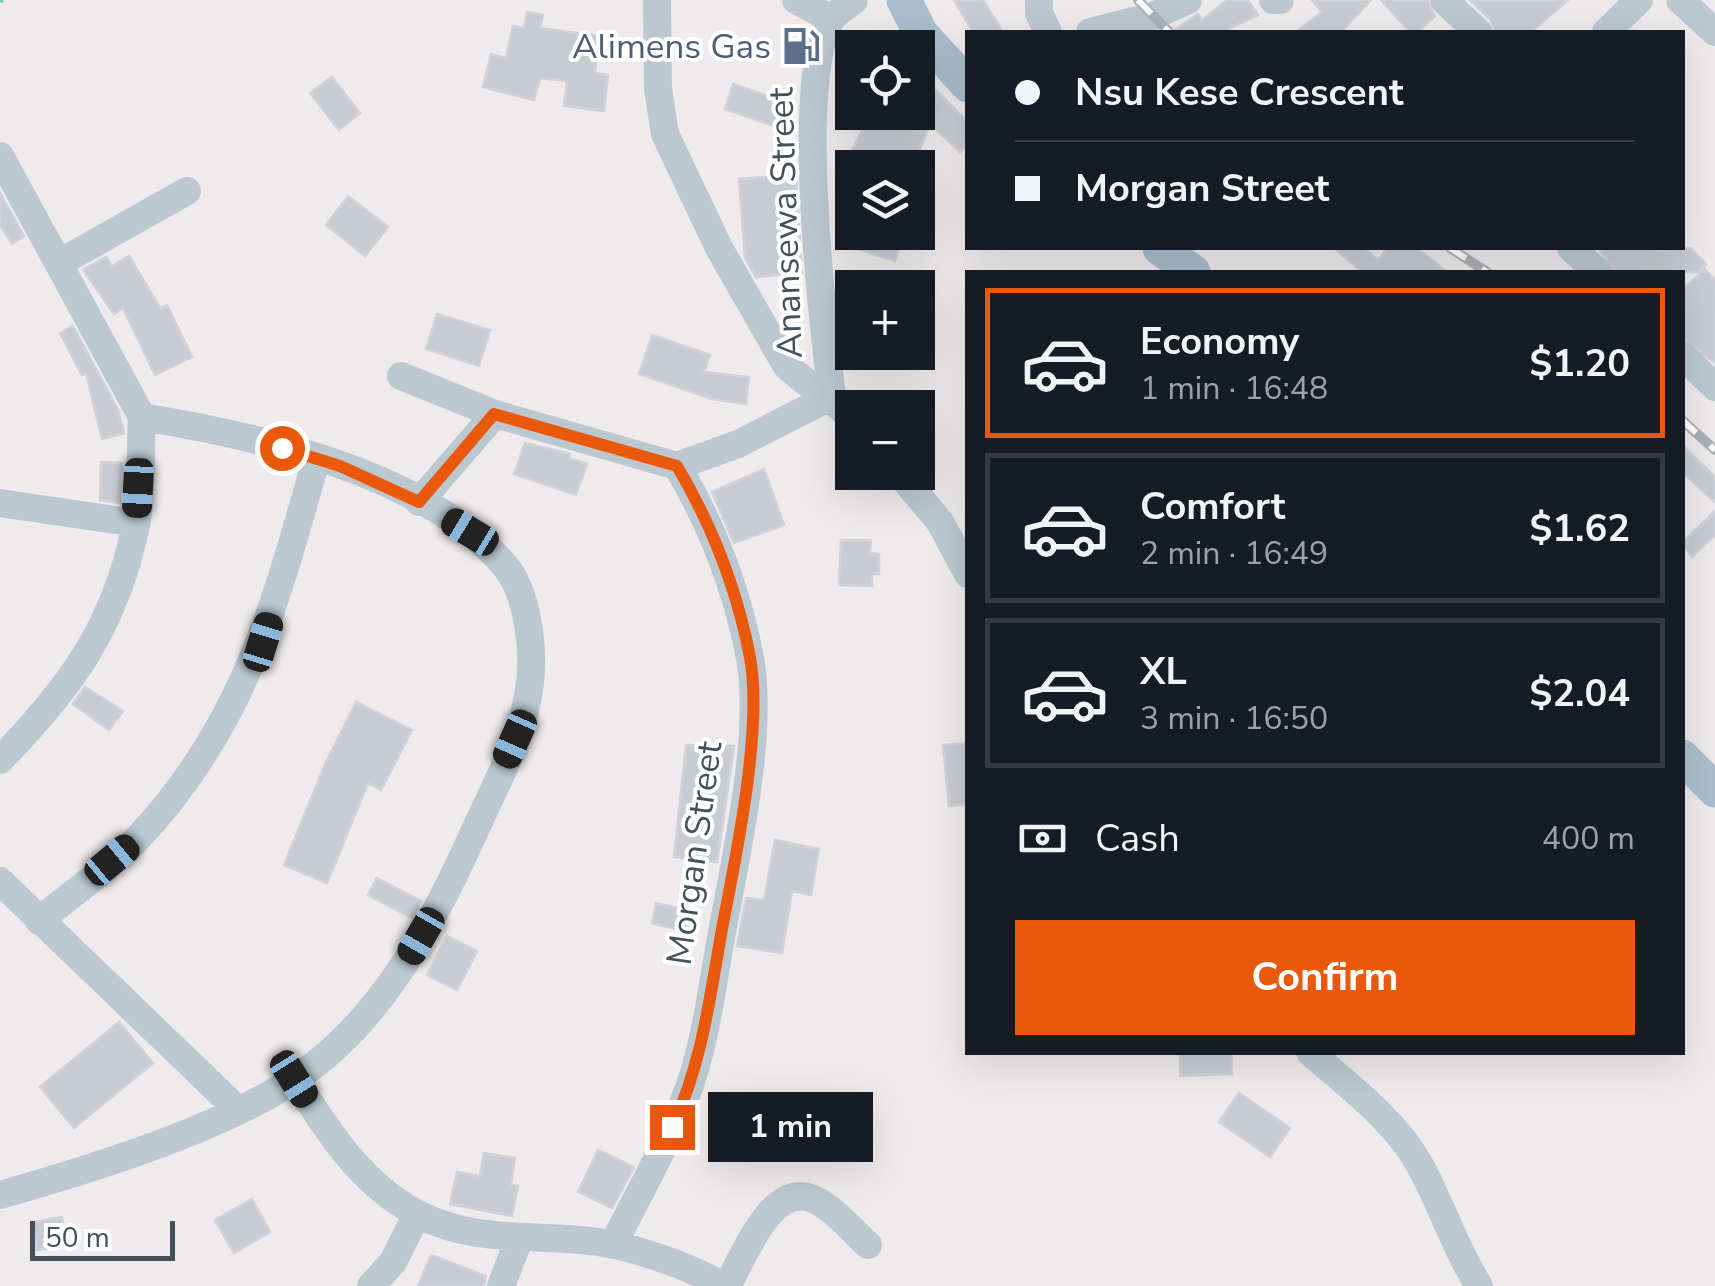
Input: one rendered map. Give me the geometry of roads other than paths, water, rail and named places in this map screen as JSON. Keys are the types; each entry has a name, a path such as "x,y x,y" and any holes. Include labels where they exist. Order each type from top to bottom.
{"main road":[{"path":"904,0 921,34 963,74"},
{"path":"1163,250 1190,270"},
{"path":"1685,760 1715,790"}],"street":[{"path":"658,0 658,88 665,134 719,248 786,365 801,380 835,400"},
{"path":"796,0 831,19 854,0"},
{"path":"1039,0 1039,13 1047,30"},
{"path":"1098,30 1153,16 1188,0"},
{"path":"1273,0 1280,0"},
{"path":"1444,0 1476,30"},
{"path":"1608,30 1640,0"},
{"path":"1680,0 1715,32"},
{"name":"Anansewa Street","path":"831,19 816,67 815,196 818,290 832,396"},
{"path":"0,156 142,418 136,523 94,648 50,708 0,760"},
{"path":"60,262 187,191"},
{"path":"1573,250 1596,270"},
{"path":"1685,358 1715,388"},
{"path":"401,376 494,414 677,466 738,444 832,396"},
{"path":"419,502 494,414"},
{"path":"0,1195 72,1175 238,1110 294,1079 355,1032 406,961 450,885 515,739 532,671 527,616 509,570 470,532 419,502 318,457 142,418"},
{"path":"38,921 137,840 207,749 263,642 318,457"},
{"name":"Morgan Street","path":"613,1245 685,1100 704,1034 738,843 750,746 750,661 705,513 677,466"},
{"path":"913,490 940,522 965,568"},
{"path":"0,503 136,523"},
{"path":"0,882 238,1110"},
{"path":"1313,1055 1383,1118 1417,1160 1459,1254 1479,1286"},
{"path":"294,1079 330,1136 361,1171 417,1214 456,1229 519,1239 613,1245 701,1273 725,1286 778,1201 797,1194 816,1200 868,1245"},
{"path":"370,1286 393,1262 417,1214"},
{"path":"501,1286 519,1239"}],"railway":[{"path":"1138,0 1167,30"},
{"path":"1453,250 1484,270"},
{"path":"1685,423 1715,450"}],"place":[{"name":"Alimens Gas","path":"801,46"}]}
